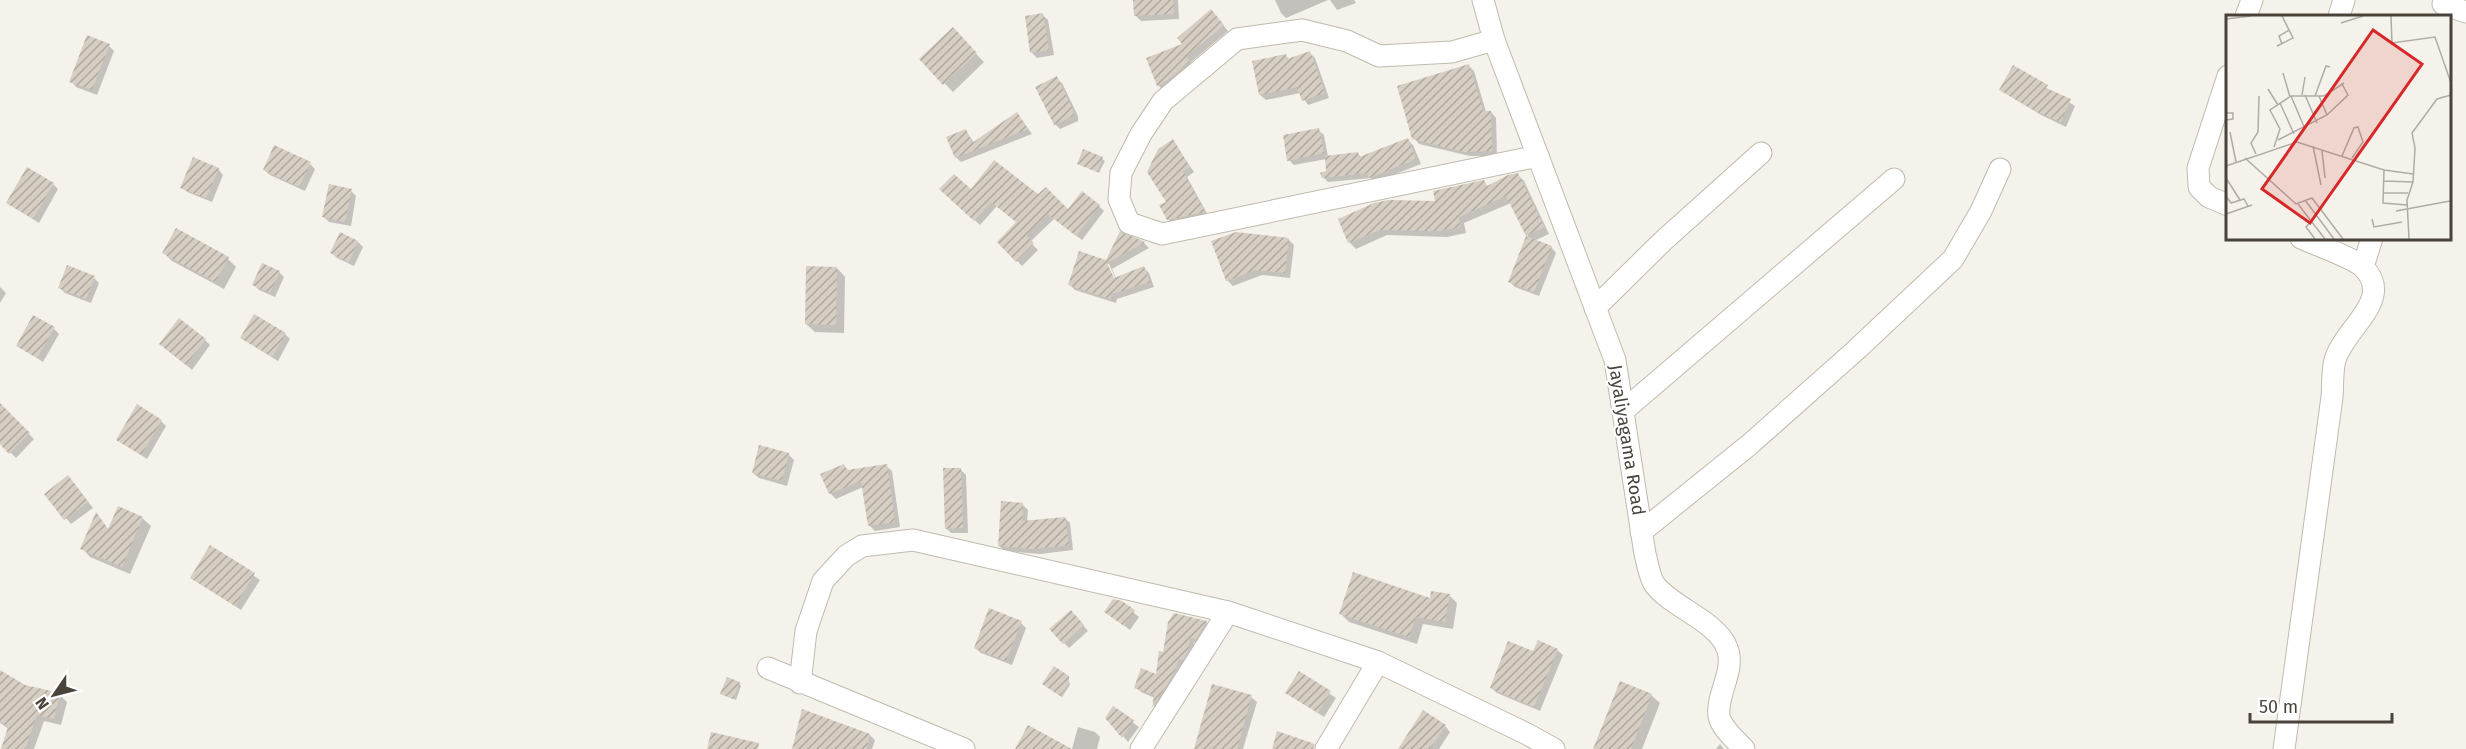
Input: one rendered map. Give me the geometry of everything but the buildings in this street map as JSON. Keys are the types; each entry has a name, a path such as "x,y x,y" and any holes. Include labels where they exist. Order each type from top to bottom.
{"street":[{"name":"Jayaliyagama Road","path":"1483,0 1494,40 1615,360 1641,532 1654,583 1671,601 1714,630 1727,648 1729,663 1719,716 1728,731 1744,749"},
{"path":"2247,15 2252,0"},
{"path":"2339,15 2344,0"},
{"path":"2442,7 2466,12"},
{"path":"1494,40 1452,52 1379,56 1347,42 1302,30 1237,39 1164,101 1141,134 1121,173 1119,200 1129,223 1162,234 1538,156"},
{"path":"2226,82 2198,168 2199,187 2209,197 2226,204"},
{"path":"1595,308 1663,241 1761,153"},
{"path":"1641,532 1749,445 1855,351 1953,259 1981,211 2000,169"},
{"path":"1623,411 1894,179"},
{"path":"2284,749 2335,360 2346,337 2373,302 2375,285 2364,267 2305,240"},
{"path":"2364,267 2371,240"},
{"path":"800,683 806,631 823,581 846,556 862,546 914,540 1228,612 1378,662 1523,741 1554,749"},
{"path":"1141,749 1228,612"},
{"path":"1326,749 1378,662"},
{"path":"768,668 964,749"}]}
